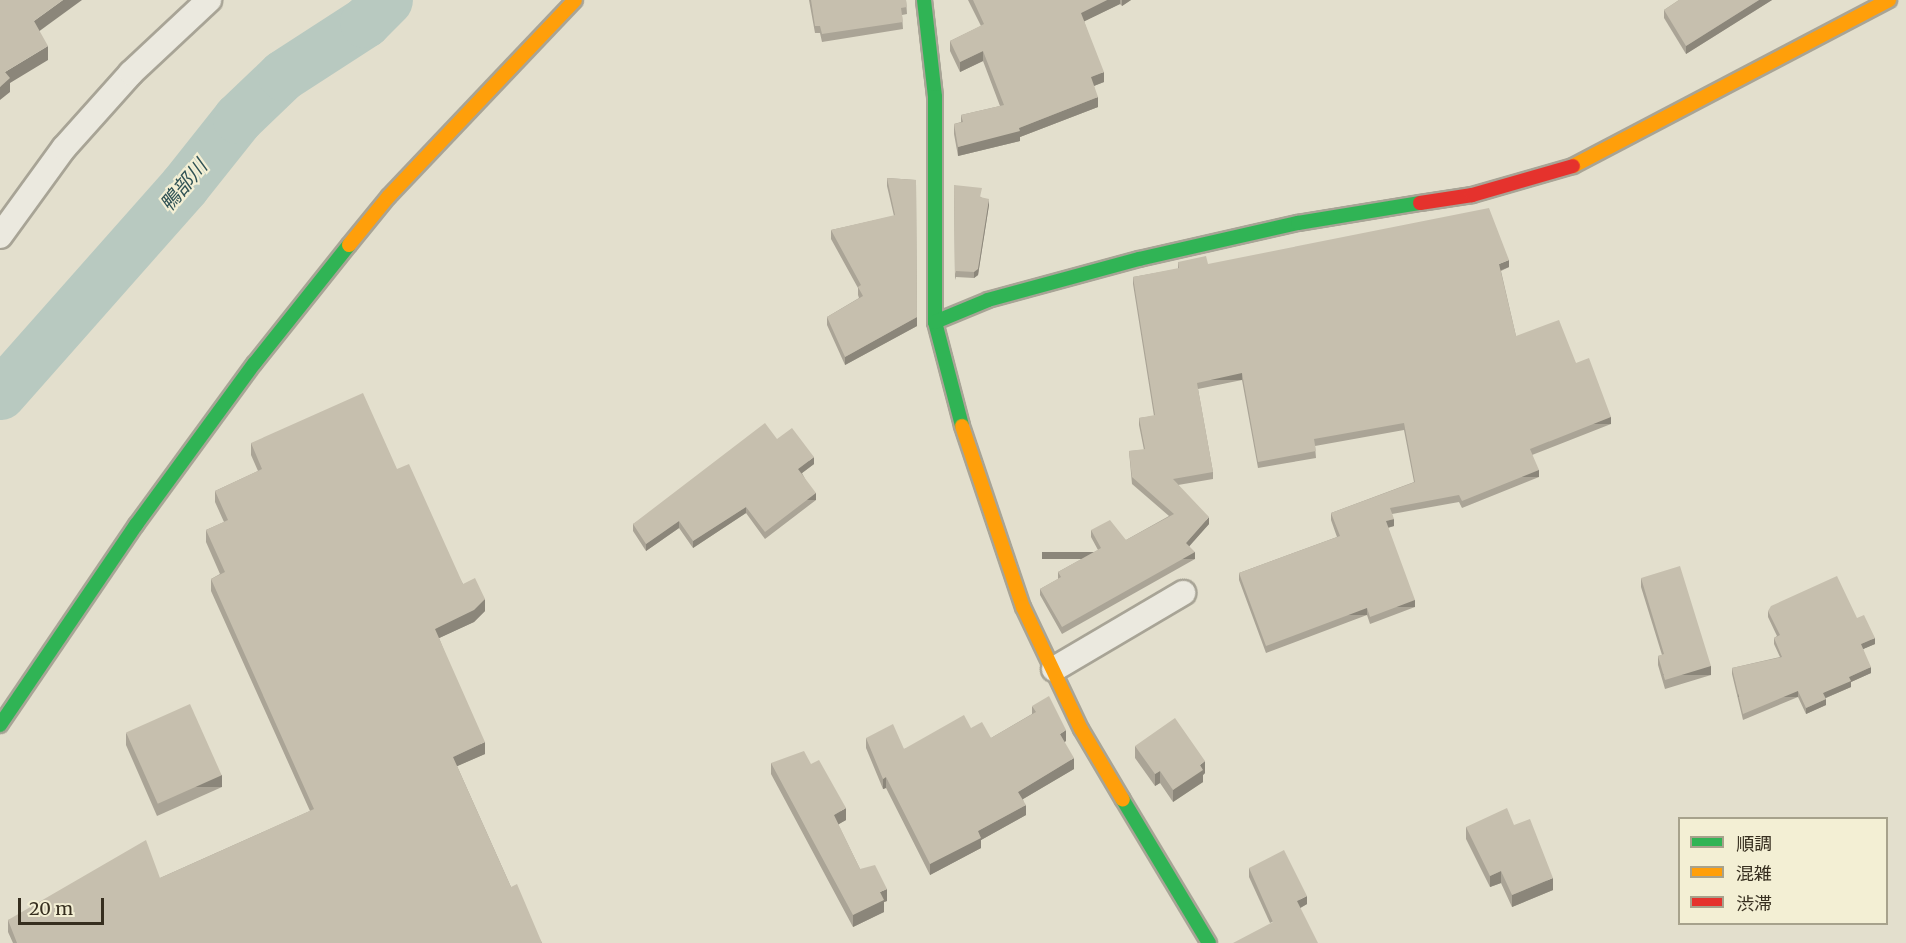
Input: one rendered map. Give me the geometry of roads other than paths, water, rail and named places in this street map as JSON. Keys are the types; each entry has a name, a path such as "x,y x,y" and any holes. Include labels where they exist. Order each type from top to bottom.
{"street":[{"path":"0,236 64,148 131,73 209,0"},
{"path":"0,725 130,534 254,364 388,196 575,0"},
{"path":"924,0 935,97 935,322 972,462 1023,607 1081,729 1209,943"},
{"path":"935,322 988,300 1139,259 1298,223 1472,195 1562,172 1889,0"},
{"path":"1054,669 1183,593"}],"waterway":[{"name":"鴨部川","path":"0,394 184,186 238,118 283,75 365,22 387,0"}]}
